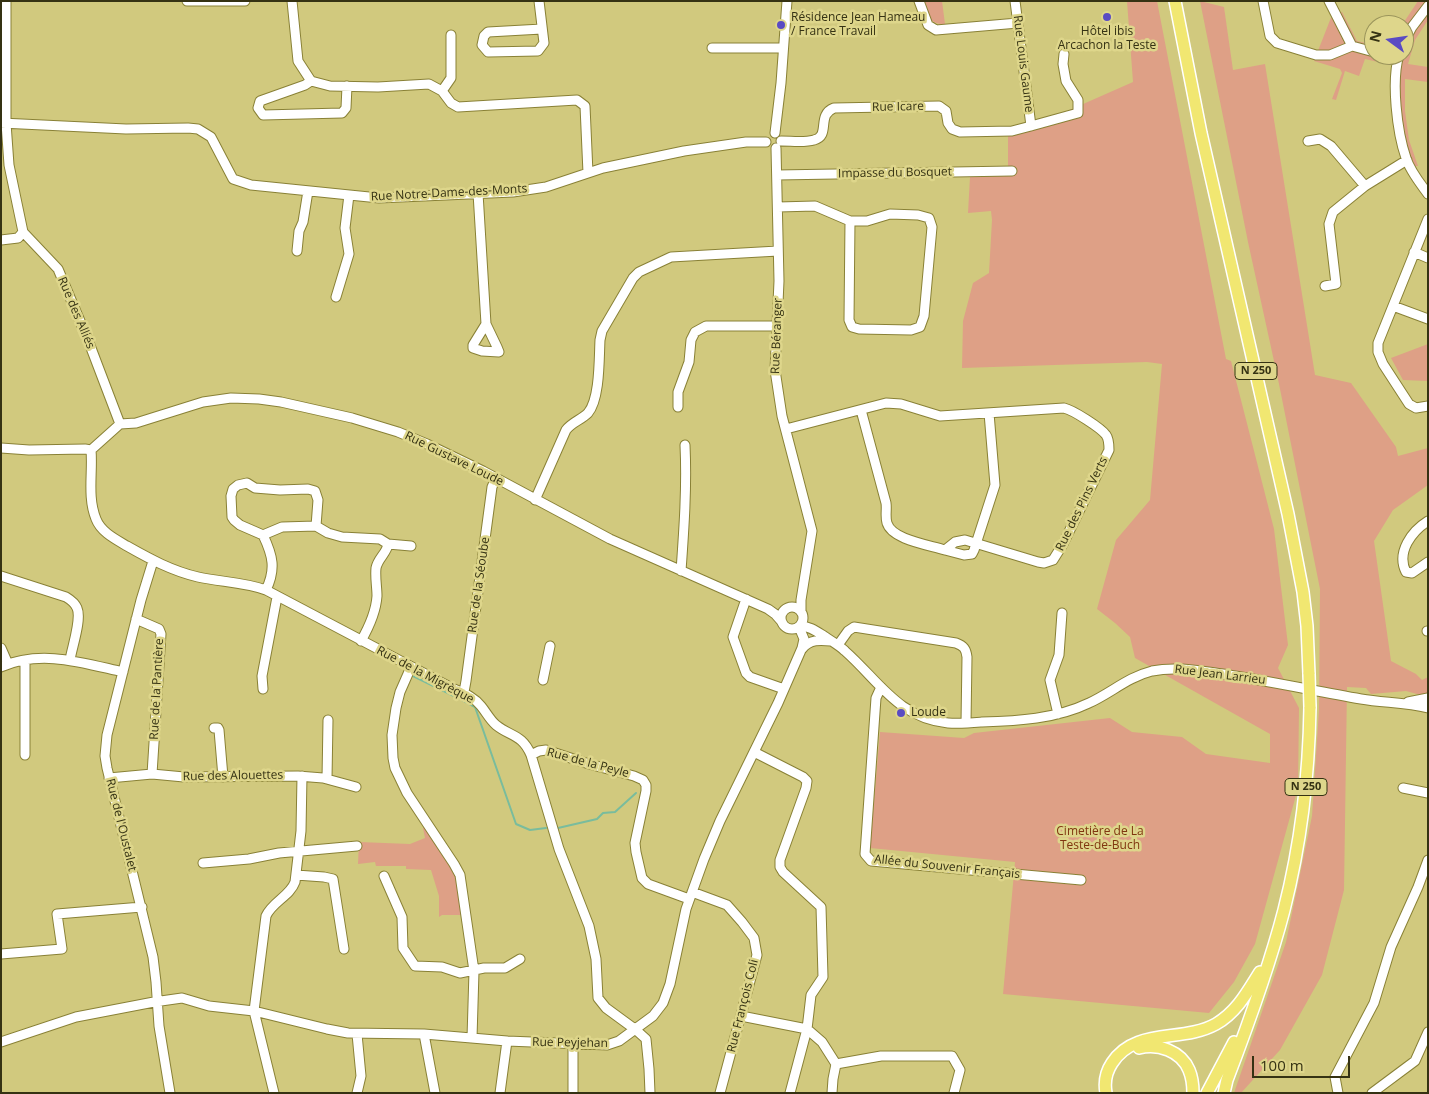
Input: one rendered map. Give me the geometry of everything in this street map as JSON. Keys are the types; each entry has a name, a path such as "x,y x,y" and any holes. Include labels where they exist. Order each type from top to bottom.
{"main road":[{"name":"N 250","path":"1175,1 1201,133 1292,532 1307,626 1310,707 1310,746 1302,824 1284,911 1256,998 1207,1093"},
{"path":"1106,1093 1106,1075 1117,1055 1134,1044 1159,1037 1204,1030 1217,1023 1236,1008 1270,956"},
{"path":"1224,1093 1256,998"},
{"path":"1112,1093 1112,1078 1119,1063 1135,1050 1149,1046 1165,1048 1182,1059 1189,1068 1193,1093"}],"street":[{"name":"Rue des Alliés","path":"6,1 4,123 9,165 24,232 58,269 120,424"},
{"path":"187,1 246,1"},
{"path":"292,1 298,61 312,81 330,86 378,87 429,84 442,91 451,103 458,107 578,100 585,106 588,173"},
{"path":"539,1 544,43 538,51 488,52 482,45 484,36 488,32 542,29"},
{"path":"775,133 787,1"},
{"path":"919,1 928,26 936,30 1018,23"},
{"name":"Rue Louis Gaume","path":"1015,1 1031,126"},
{"path":"1263,1 1270,36 1277,43 1310,54 1323,56 1352,46 1364,49"},
{"path":"1329,1 1352,46"},
{"path":"1414,24 1428,6"},
{"path":"442,91 452,78 451,35"},
{"path":"712,48 784,48"},
{"name":"Rue Icare","path":"779,145 819,138 824,131 826,114 834,108 935,106 943,108 946,112 949,126 956,131 1002,132 1078,113 1078,100 1066,81 1063,64 1064,54"},
{"path":"1397,65 1395,75 1398,112 1406,160 1428,194"},
{"path":"1,71 6,83"},
{"path":"312,81 260,101 258,108 263,115 342,113 346,108 347,86"},
{"name":"Rue Notre-Dame-des-Monts","path":"4,123 126,129 188,128 198,130 211,137 234,179 252,185 379,198 513,192 534,189 546,187 603,168 684,151 746,142 766,142"},
{"path":"775,133 779,135 779,145 770,148 766,142 768,135 775,133"},
{"path":"1308,141 1320,139 1331,146 1365,186"},
{"name":"Rue Béranger","path":"779,145 779,281 776,383 812,531 801,600 801,612"},
{"path":"1325,286 1336,284 1328,224 1333,212 1365,186 1406,160"},
{"name":"Impasse du Bosquet","path":"778,175 1012,171"},
{"path":"297,251 299,231 303,222 308,191"},
{"path":"478,193 486,324"},
{"path":"336,297 349,254 345,228 349,195"},
{"path":"778,207 815,206 850,221 867,221 890,214 918,214 929,218 932,227 924,316 920,326 911,330 852,327 848,320 850,221"},
{"path":"1428,220 1378,343 1378,352 1383,364 1408,404 1416,408 1428,406"},
{"path":"1,240 18,238 24,232"},
{"path":"535,500 566,430 588,413 595,401 602,331 633,278 639,272 671,257 778,251"},
{"path":"1414,252 1428,258"},
{"path":"1393,306 1428,319"},
{"path":"678,407 678,392 689,362 691,340 695,332 706,326 777,326"},
{"name":"Rue Gustave Loude","path":"120,424 136,423 213,400 243,398 281,402 352,418 398,432 427,444 496,478 610,539 768,609 782,622"},
{"name":"Rue des Pins Verts","path":"786,429 886,403 893,403 940,416 1068,409 1103,432 1109,442 1109,450 1063,544 1053,560 1044,563 1038,562 960,540 945,550"},
{"path":"861,410 886,503 887,524 891,530 907,539 968,555 972,554 976,544 995,486 989,413"},
{"path":"1,448 91,450 120,424"},
{"path":"681,571 685,515 685,445"},
{"name":"Rue de la Migrèque","path":"91,450 91,490 96,519 101,528 113,538 153,560 184,573 266,590 411,667 452,688 464,692 475,699 496,725 522,740 531,755 559,849 589,926 596,959 598,998 606,1008 636,1030"},
{"name":"Rue de la Séoube","path":"464,692 492,487 496,478"},
{"path":"266,590 271,578 272,556 263,535 240,525 232,517 230,508 231,493 238,485 247,483 256,488 280,490 308,489 315,491 318,500 316,526"},
{"path":"1428,521 1419,526 1410,538 1404,551 1403,564 1406,572 1412,573 1428,562"},
{"path":"263,535 282,527 316,526 342,538 380,539 388,544 411,546"},
{"path":"361,641 372,618 377,594 375,582 376,568 388,544"},
{"name":"Rue de l'Oustalet","path":"153,560 136,619 105,748 109,778 153,957 159,1026 170,1093"},
{"path":"1,576 66,597 74,603 79,617 70,660"},
{"name":"Rue Béranger","path":"787,608 796,598 805,579"},
{"path":"263,689 262,676 277,597"},
{"path":"746,599 733,637 746,673 750,677 784,689"},
{"path":"787,608 796,608 801,612 803,620 796,627 783,625 781,615 787,608"},
{"name":"Rue Gustave Loude","path":"768,609 787,608"},
{"name":"Rue Jean Larrieu","path":"801,612 813,629 835,643 857,662 899,705 920,716 941,722 966,723 1015,720 1058,714 1091,702 1138,676 1154,671 1171,669 1215,673 1365,700 1404,703 1428,708"},
{"path":"1058,714 1050,680 1059,655 1062,613"},
{"name":"Rue de la Pantière","path":"136,619 159,630 161,634 152,774"},
{"name":"Rue Jean Larrieu","path":"796,627 813,629"},
{"name":"Rue Peyjehan","path":"796,627 795,634 798,642 796,660"},
{"path":"835,643 854,627 956,643 963,646 967,657 966,723"},
{"name":"Rue Peyjehan","path":"1,1042 76,1016 182,998 209,1006 254,1011 327,1029 357,1034 424,1034 507,1041 610,1045 619,1041 636,1030 656,1012 668,991 691,896 715,832 796,660 804,646 808,643 819,640 835,643"},
{"path":"543,680 550,646"},
{"path":"1,648 5,666 25,660 43,658 70,660 123,672"},
{"path":"25,660 26,755"},
{"path":"411,667 400,692 396,708 392,735 393,758 395,768 407,793 458,871 461,881 474,971 472,1038"},
{"name":"Allée du Souvenir Français","path":"881,687 876,698 865,854 871,861 1081,880"},
{"path":"1404,703 1428,698"},
{"path":"327,779 328,720"},
{"path":"214,728 218,728 222,777"},
{"name":"Rue de la Peyle","path":"531,755 539,751 552,751 643,780 646,785 646,791 635,843 642,878 648,884 691,896"},
{"path":"754,752 807,780 806,788 780,860 780,867 821,908 823,977 811,995 807,1029 790,1093"},
{"name":"Rue des Alouettes","path":"109,778 152,774 184,778 302,776 327,779 356,787"},
{"path":"274,1093 254,1011 265,919 271,907 292,889 296,875 301,821 302,776"},
{"path":"1403,788 1428,793"},
{"path":"203,863 357,846"},
{"path":"1338,1093 1335,1077 1374,1003 1391,947 1428,860"},
{"path":"296,875 333,879 344,949"},
{"path":"384,876 402,917 403,948 413,964 419,967 442,968 460,973 487,967 505,968 520,959"},
{"name":"Rue François Coli","path":"691,896 727,905 754,938 757,955 720,1093"},
{"path":"1,954 62,949 57,914 142,906"},
{"path":"741,1016 807,1029 822,1042 836,1064 832,1093"},
{"path":"636,1030 646,1040 650,1093"},
{"path":"1372,1093 1415,1060 1428,1032"},
{"path":"356,1093 361,1076 357,1034"},
{"path":"424,1034 434,1093"},
{"path":"500,1093 507,1041"},
{"path":"573,1044 573,1093"},
{"path":"836,1064 881,1056 952,1056 960,1070 954,1093"}],"green space":[{"path":"923,1 942,1 945,24 935,23 929,18"},
{"name":"Cimetière de La Teste-de-Buch","path":"1127,1 1157,1 1226,359 1231,361 1274,529 1288,645 1278,668 1299,708 1298,788 1255,944 1234,982 1209,1013 1003,994 1015,862 870,848 880,732 964,738 974,733 1110,718 1132,732 1182,737 1206,754 1270,763 1270,734 1135,658 1130,637 1097,609 1116,540 1150,500 1162,364 1147,362 962,368 963,321 973,283 989,273 992,220 991,211 968,213 970,177 1008,174 1008,136 1133,82"},
{"path":"1200,1 1224,7 1233,70 1265,64 1315,375 1351,383 1396,447 1398,456 1428,448 1428,485 1393,510 1374,541 1391,661 1416,674 1422,680 1428,677 1428,697 1406,691 1371,694 1366,688 1347,687 1344,890 1322,975 1280,1050 1241,1093 1234,1093 1286,942 1312,816 1319,710 1320,589"},
{"path":"1418,1 1428,1 1428,20 1414,43 1414,15 1409,15"},
{"path":"1342,12 1357,41 1364,43 1364,62 1359,76 1345,71 1336,100 1332,99 1342,73 1340,69 1314,61 1332,15"},
{"path":"1400,65 1428,67 1428,82 1405,79 1405,111 1409,140 1418,166 1415,166 1408,150 1402,116 1399,71"},
{"path":"1428,344 1428,381 1403,380 1391,358"},
{"path":"425,826 454,871 462,915 442,915 439,917 439,896 431,870 406,869 406,866 376,866 375,862 358,864 359,842 410,844 425,838 423,828"}],"waterway":[{"path":"413,676 460,699"},
{"path":"462,700 475,707 516,824 530,830 546,828"},
{"path":"558,828 597,819 603,813 615,812 636,793"}],"place":[{"name":"Hôtel ibis Arcachon la Teste","path":"1107,17"},
{"name":"Résidence Jean Hameau / France Travail","path":"781,25"},
{"name":"Loude","path":"901,713"}]}
